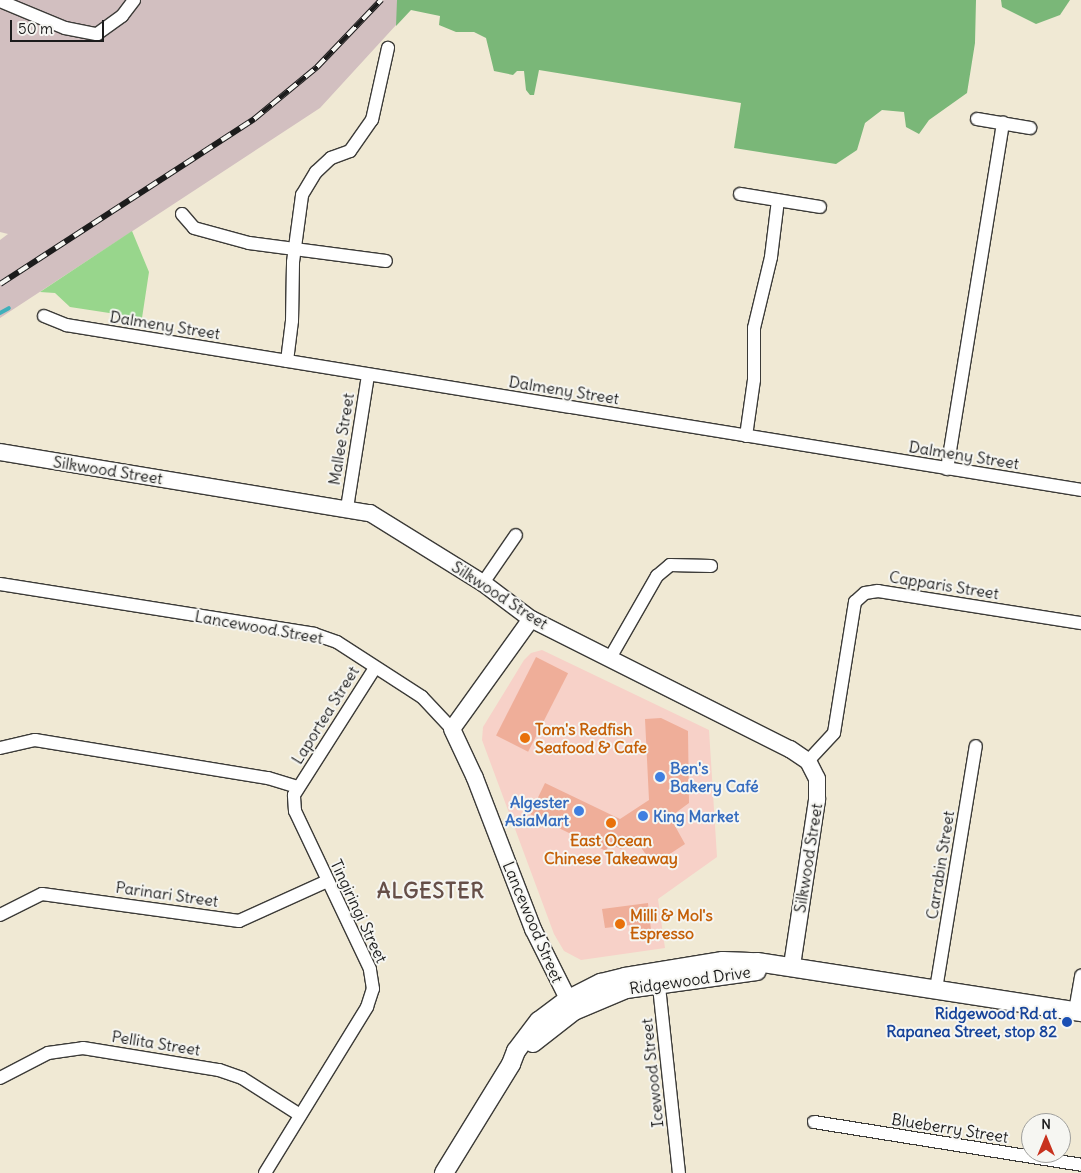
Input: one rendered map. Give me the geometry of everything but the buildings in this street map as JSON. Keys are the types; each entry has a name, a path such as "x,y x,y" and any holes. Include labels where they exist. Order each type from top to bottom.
{"main road":[{"name":"Ridgewood Drive","path":"444,1173 529,1032 601,983 658,977 723,961 792,966 1078,1012"}],"street":[{"path":"0,1 65,28 97,34 122,16 134,0"},
{"path":"287,361 294,251 302,195 316,172 331,158 350,151 372,120 388,48"},
{"path":"977,119 1030,128"},
{"path":"947,469 1003,124"},
{"path":"740,194 820,207"},
{"path":"746,436 754,380 754,328 771,257 778,200"},
{"path":"182,214 194,228 294,251 386,261"},
{"name":"Dalmeny Street","path":"44,316 66,325 1081,490"},
{"name":"Mallee Street","path":"347,508 368,375"},
{"name":"Silkwood Street","path":"0,452 370,513 483,583 531,619 808,761 817,779 817,800 792,966"},
{"path":"483,583 516,536"},
{"path":"610,658 657,576 670,565 711,566"},
{"name":"Lancewood Street","path":"0,584 314,634 336,642 422,697 452,729 475,778 533,929 571,1005"},
{"name":"Capparis Street","path":"808,761 827,744 834,733 855,602 865,593 878,591 1081,623"},
{"path":"452,729 531,619"},
{"name":"Laportea Street","path":"300,783 375,668"},
{"path":"0,748 35,740 300,783"},
{"name":"Carrabin Street","path":"936,989 976,746"},
{"name":"Tingiringi Street","path":"268,1172 367,1007 373,989 370,969 295,811 294,795 300,783"},
{"name":"Parinari Street","path":"0,915 42,894 239,920 327,880"},
{"path":"1078,1012 1081,976"},
{"name":"Icewood Street","path":"658,977 679,1173"},
{"name":"Pellita Street","path":"0,1078 48,1053 83,1048 219,1070 242,1078 300,1116"},
{"name":"Blueberry Street","path":"814,1122 1081,1165"}],"shaded area":[{"path":"0,0 419,0 320,108 0,318 0,240 8,234 0,232"},
{"path":"542,650 709,730 717,857 658,899 665,948 581,960 564,951 554,934 482,740 483,727 524,660 531,653"}],"green space":[{"path":"397,0 976,0 975,43 967,93 929,120 919,134 906,127 904,112 882,110 865,123 857,150 836,164 734,148 741,103 539,70 534,95 530,95 526,90 524,71 517,71 513,75 494,71 486,38 474,32 456,32 439,25 440,16 411,10 396,26"},
{"path":"1001,0 1070,0 1060,15 1036,24 1002,7"},
{"path":"132,231 149,272 142,318 70,307 55,293 40,292"}],"waterway":[{"path":"0,313 9,308"}],"railway":[{"path":"0,284 254,119 317,67 381,0"}],"place":[{"name":"Tom's Redfish Seafood & Cafe","path":"525,738"},
{"name":"Ben's Bakery Café","path":"660,777"},
{"name":"Algester AsiaMart","path":"579,811"},
{"name":"King Market","path":"643,816"},
{"name":"East Ocean Chinese Takeaway","path":"611,823"},
{"name":"Milli & Mol's Espresso","path":"620,924"},
{"name":"Ridgewood Rd at Rapanea Street, stop 82","path":"1067,1022"}],"district":[{"name":"ALGESTER","path":"431,891"}]}
